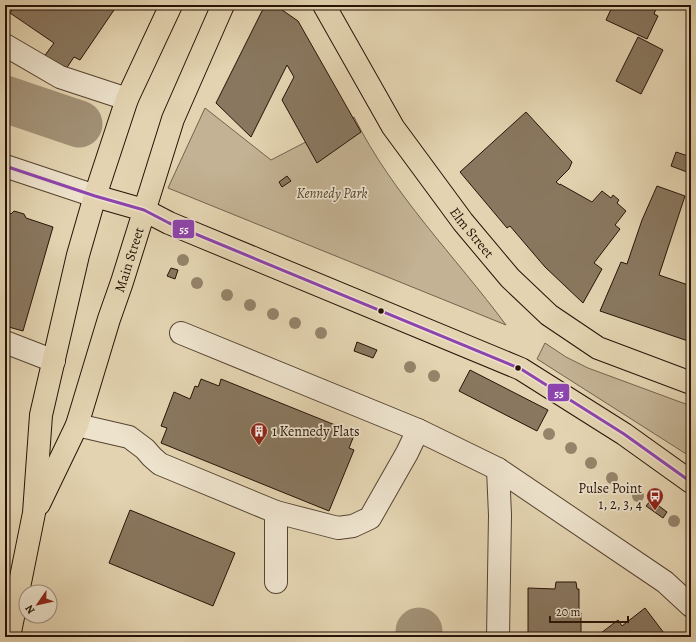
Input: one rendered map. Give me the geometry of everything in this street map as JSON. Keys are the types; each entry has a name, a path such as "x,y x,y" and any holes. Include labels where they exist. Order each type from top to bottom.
{"main road":[{"name":"Main Street","path":"10,637 10,606 34,513 41,415 78,255 95,196 128,99 171,5"},
{"name":"Main Street","path":"34,513 77,425 173,119 223,5"},
{"name":"Elm Street","path":"324,5 393,127 463,222 510,278 549,315 598,348 691,383"},
{"path":"95,196 144,210 169,223 521,369 624,434 691,482"}],"street":[{"path":"5,45 60,77 128,99"},
{"path":"5,166 95,196"},
{"path":"181,333 418,430 498,469 665,582 691,606"},
{"path":"5,342 54,361"},
{"path":"77,425 129,437 145,449 160,464 276,512 338,528 353,526 370,518 407,453 418,430"},
{"path":"498,469 500,515 498,637"},
{"path":"276,512 276,582"}],"green space":[{"name":"Kennedy Park","path":"205,108 271,160 354,117 387,173 406,199 506,325 168,188"},
{"path":"545,343 566,357 588,368 691,406 691,457 537,359"}],"building":[{"path":"15,5 107,5 114,10 80,60 74,57 64,72 43,58 54,43 10,13"},
{"path":"265,5 275,5 298,21 361,132 317,163 282,100 294,77 287,65 251,137 216,103"},
{"path":"613,5 657,6 654,14 658,16 647,39 606,20"},
{"path":"638,37 663,50 641,94 616,81"},
{"path":"526,112 572,162 569,169 556,182 592,202 602,191 611,198 613,195 619,200 617,203 626,211 615,225 620,229 594,263 602,269 583,303 545,267 510,226 507,228 460,172"},
{"path":"676,152 691,157 687,172 671,166"},
{"path":"287,176 291,181 282,187 279,182"},
{"path":"657,186 685,196 659,275 691,286 691,342 600,311 621,262 627,264 642,220"},
{"path":"14,211 24,214 26,218 53,227 23,331 5,326 5,212 11,214"},
{"path":"171,268 178,270 175,279 167,276"},
{"path":"357,342 377,350 373,358 354,351"},
{"path":"470,370 548,410 537,431 459,391"},
{"name":"1 Kennedy Flats","path":"201,379 219,386 221,379 355,433 349,448 354,450 329,511 161,443 167,428 161,426 174,392 190,399 195,386 198,387"},
{"path":"651,500 667,512 663,518 646,506"},
{"path":"130,510 235,553 213,606 109,563"},
{"path":"556,582 576,582 577,589 579,589 581,637 528,637 528,588 555,589"},
{"path":"645,608 667,637 604,637 601,633 618,620 622,626"}],"waterway":[{"path":"5,99 79,124"},
{"path":"419,631 419,637"}],"transit line":[{"name":"55","path":"5,166 95,196 144,210 169,223 521,369 624,434 691,482"}],"place":[{"name":"1 Kennedy Flats","path":"259,446"},
{"name":"Pulse Point 1, 2, 3, 4","path":"655,511"}]}
